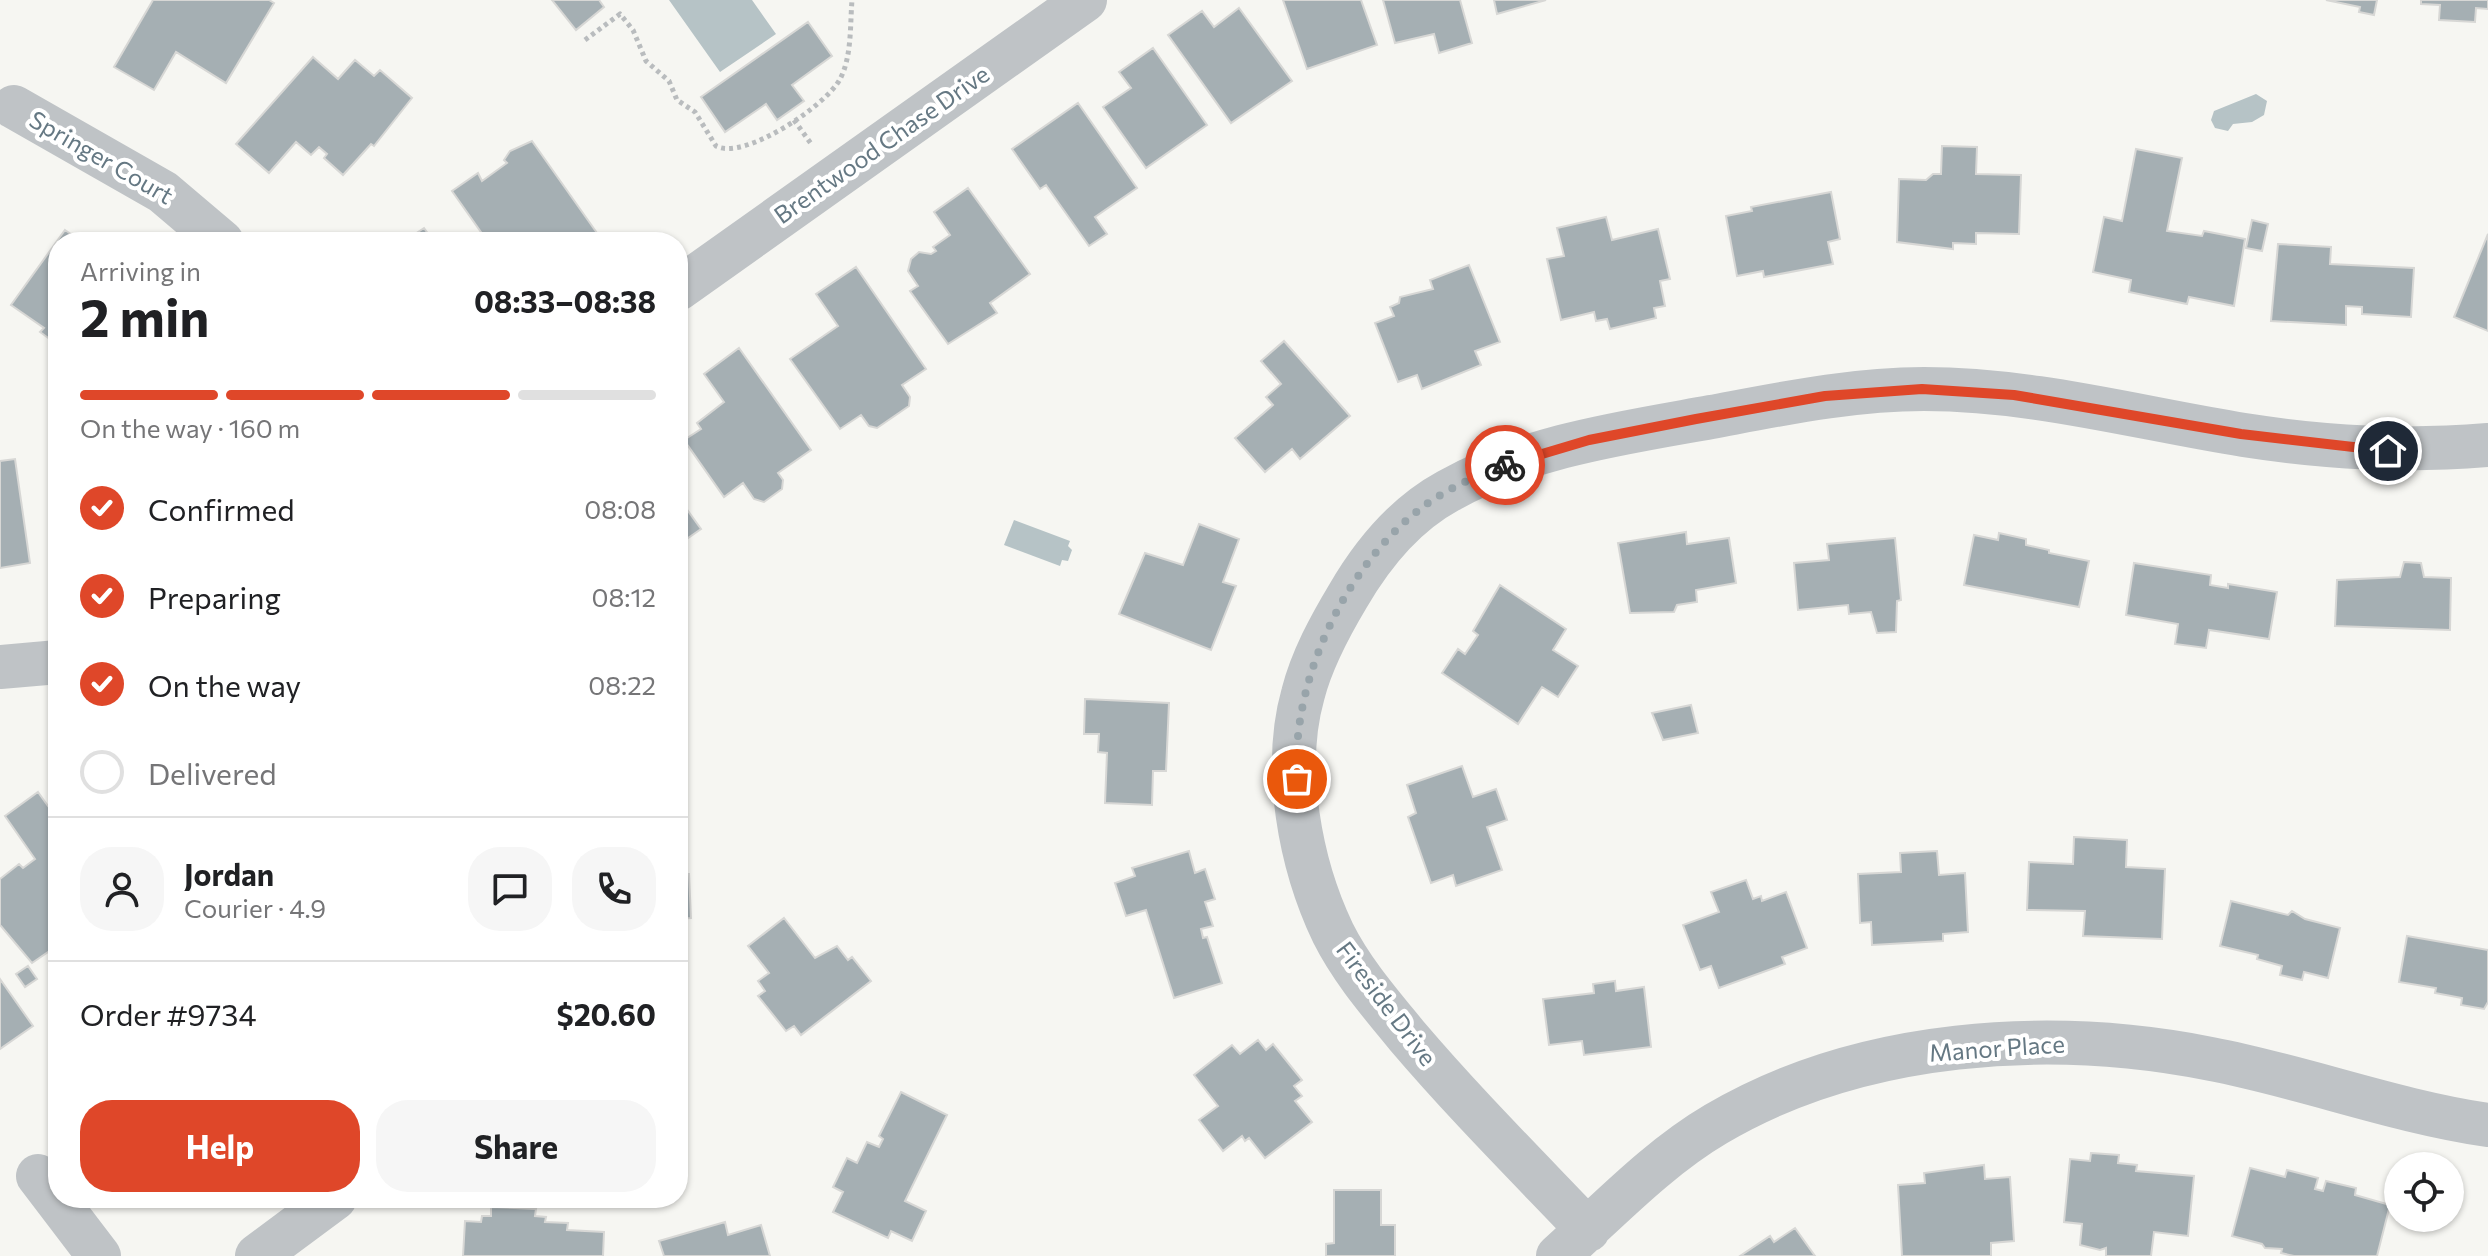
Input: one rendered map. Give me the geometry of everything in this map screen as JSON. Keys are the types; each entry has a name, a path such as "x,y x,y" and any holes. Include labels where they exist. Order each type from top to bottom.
{"street":[{"name":"Brentwood Chase Drive","path":"688,282 1085,0"},
{"name":"Springer Court","path":"14,107 163,192 210,232"},
{"name":"Fireside Drive","path":"1573,1243 1440,1074 1373,995 1334,935 1310,871 1300,820 1296,761 1302,696 1326,635 1365,568 1406,521 1436,498 1475,477 1549,450 1748,410 1875,391 1959,390 2014,395 2241,434 2348,448 2388,451 2488,445"},
{"path":"0,667 48,663"},
{"name":"Manor Place","path":"1573,1243 1678,1151 1741,1109 1835,1072 1971,1048 2089,1044 2212,1059 2373,1102 2488,1125"},
{"path":"38,1176 48,1189"},
{"path":"62,1208 99,1256"},
{"path":"257,1256 322,1208"}],"path":[{"path":"585,40 620,14 633,30 646,61 669,81 677,100 695,112 716,146 728,149 772,134 810,110 840,81 846,58 852,0"}],"shaded area":[{"path":"669,0 752,0 776,34 720,72"},
{"path":"2256,94 2267,101 2264,115 2252,122 2233,124 2228,131 2215,128 2211,120 2214,111"},
{"path":"1014,520 1070,541 1068,546 1072,550 1068,561 1062,560 1060,566 1004,545"}],"building":[{"path":"153,0 269,0 274,3 226,83 176,52 154,90 114,67"},
{"path":"552,0 599,0 604,7 576,30"},
{"path":"1283,0 1361,0 1377,45 1307,69"},
{"path":"1383,0 1460,0 1472,43 1439,53 1434,34 1395,43"},
{"path":"1494,0 1546,0 1497,14"},
{"path":"2326,0 2377,0 2374,15 2359,12 2360,7"},
{"path":"2421,0 2488,0 2488,9 2476,8 2475,22 2439,20 2440,5 2421,4"},
{"path":"1239,8 1292,81 1231,123 1168,35 1202,11 1214,27"},
{"path":"808,22 832,56 792,85 804,101 777,120 766,104 725,132 701,97"},
{"path":"1153,48 1207,125 1146,168 1103,107 1131,88 1119,72"},
{"path":"313,57 338,79 355,60 374,76 380,70 412,98 374,146 371,144 343,175 324,158 327,154 319,147 311,155 296,142 269,173 236,144"},
{"path":"1078,103 1137,188 1095,217 1107,234 1089,246 1046,185 1040,189 1012,149"},
{"path":"532,141 596,232 481,232 452,191 478,173 482,181 507,163 504,160 510,151"},
{"path":"1942,146 1977,147 1976,174 2021,175 2019,234 1976,233 1976,244 1953,243 1953,249 1897,242 1899,179 1926,180 1933,174 1941,174"},
{"path":"2136,149 2182,158 2167,231 2202,236 2204,231 2245,239 2234,306 2189,297 2187,304 2129,292 2131,280 2093,272 2104,217 2122,221"},
{"path":"968,188 1030,274 990,303 997,313 948,344 910,291 918,286 908,271 911,259 919,252 931,254 936,251 933,247 950,235 934,212"},
{"path":"1831,192 1840,239 1828,242 1833,264 1764,277 1763,271 1737,276 1726,216 1752,211 1751,207"},
{"path":"1606,217 1612,240 1658,229 1670,279 1660,281 1665,306 1654,308 1656,318 1610,329 1607,319 1596,321 1594,312 1561,320 1547,259 1564,256 1557,228"},
{"path":"2252,220 2268,224 2262,251 2246,248"},
{"path":"2488,234 2488,331 2454,317"},
{"path":"2278,244 2331,247 2330,264 2414,268 2411,317 2362,314 2362,307 2346,306 2346,325 2271,321"},
{"path":"48,254 48,338 40,332 44,328 11,305"},
{"path":"1469,265 1500,342 1475,351 1481,365 1422,389 1417,375 1398,382 1375,323 1394,316 1390,307 1399,303 1400,297 1433,289 1430,280"},
{"path":"856,267 926,369 902,385 910,397 909,406 877,428 869,426 861,415 840,429 790,359 838,326 816,294"},
{"path":"1284,341 1350,416 1300,459 1292,449 1265,472 1235,438 1273,405 1266,397 1281,384 1261,361"},
{"path":"739,348 811,450 778,473 783,480 782,489 764,502 754,499 743,483 724,497 688,446 688,437 701,429 697,423 724,402 704,374"},
{"path":"15,459 30,563 0,568 0,461"},
{"path":"688,511 701,529 688,538"},
{"path":"1199,524 1239,539 1223,582 1236,586 1211,650 1119,614 1145,553 1183,565"},
{"path":"1686,532 1687,544 1729,538 1736,583 1696,590 1697,602 1677,605 1674,612 1630,613 1618,543"},
{"path":"1999,533 2026,539 2026,545 2049,550 2049,553 2089,561 2079,607 1964,585 1974,535 1998,540"},
{"path":"1895,538 1901,600 1897,601 1896,632 1877,633 1871,612 1849,614 1848,605 1798,610 1794,563 1829,560 1827,544"},
{"path":"2404,562 2421,563 2424,577 2451,578 2450,630 2335,626 2337,580 2400,577"},
{"path":"2134,563 2211,575 2210,585 2228,588 2228,584 2277,592 2269,639 2209,630 2206,648 2175,644 2178,624 2126,615"},
{"path":"1500,585 1566,629 1553,650 1578,666 1558,697 1542,687 1518,724 1442,673 1458,649 1465,654 1478,635 1473,631"},
{"path":"1085,699 1169,703 1166,771 1153,771 1152,805 1105,803 1107,753 1098,752 1099,734 1084,734"},
{"path":"1691,705 1698,733 1663,740 1652,713"},
{"path":"1462,766 1473,797 1496,789 1507,820 1487,827 1502,870 1456,886 1453,875 1431,883 1408,817 1416,813 1407,785"},
{"path":"38,792 48,806 48,952 32,963 0,925 0,879 19,864 23,868 35,859 5,816"},
{"path":"2074,837 2127,840 2126,867 2165,869 2162,939 2083,936 2085,911 2027,910 2029,862 2073,864"},
{"path":"1189,851 1195,873 1205,869 1215,899 1205,902 1213,926 1201,929 1203,938 1207,937 1222,983 1174,998 1146,910 1126,916 1115,883 1135,876 1132,868"},
{"path":"1937,851 1939,875 1965,873 1968,932 1943,934 1943,941 1872,945 1871,922 1860,923 1858,874 1901,872 1900,853"},
{"path":"688,874 689,874 691,918 688,918"},
{"path":"1746,880 1753,899 1761,896 1762,901 1786,892 1807,948 1782,957 1785,964 1719,988 1711,966 1700,970 1683,925 1719,912 1711,892"},
{"path":"2231,901 2288,915 2292,911 2305,919 2340,928 2328,978 2304,972 2302,980 2280,975 2282,966 2257,959 2258,955 2220,946"},
{"path":"784,918 815,958 837,946 848,960 852,957 871,981 801,1035 794,1026 786,1031 758,996 765,991 758,981 769,973 748,946"},
{"path":"2407,936 2488,950 2488,1002 2484,1009 2461,1005 2462,998 2435,993 2436,988 2399,982"},
{"path":"28,966 37,979 25,987 16,974"},
{"path":"0,979 33,1026 0,1049"},
{"path":"1615,981 1616,991 1644,987 1651,1047 1584,1055 1582,1041 1549,1045 1543,999 1594,993 1593,984"},
{"path":"1258,1040 1266,1050 1273,1044 1302,1080 1294,1086 1302,1096 1295,1101 1312,1122 1265,1158 1249,1138 1245,1141 1242,1136 1223,1151 1199,1120 1218,1106 1194,1075 1232,1045 1240,1054"},
{"path":"901,1092 947,1115 905,1201 926,1211 912,1241 891,1231 888,1238 833,1212 843,1192 833,1187 847,1158 857,1163 867,1142 879,1147 883,1139 879,1136"},
{"path":"2091,1153 2119,1155 2118,1163 2137,1165 2136,1171 2194,1176 2188,1236 2154,1232 2151,1256 2106,1256 2106,1248 2100,1250 2080,1245 2082,1224 2064,1222 2070,1159 2090,1161"},
{"path":"1984,1165 1985,1179 2010,1177 2014,1241 1991,1243 1991,1256 1902,1256 1898,1185 1925,1183 1924,1173"},
{"path":"2250,1168 2285,1177 2287,1170 2318,1178 2315,1189 2323,1191 2326,1181 2356,1188 2355,1195 2384,1203 2384,1229 2377,1256 2294,1256 2281,1253 2282,1249 2265,1248 2262,1244 2232,1236"},
{"path":"1334,1190 1381,1190 1381,1225 1395,1225 1395,1256 1326,1256 1326,1244 1334,1243"},
{"path":"491,1208 536,1209 535,1216 546,1217 545,1222 568,1223 567,1230 604,1232 603,1256 463,1256 465,1221 481,1222 482,1216 491,1216"},
{"path":"725,1222 728,1235 761,1225 770,1256 664,1256 659,1241"},
{"path":"1795,1228 1815,1256 1740,1256 1770,1236 1774,1242"}],"way so far":[{"path":"1297,779 1297,728 1302,696 1311,668 1326,635 1365,568 1387,540 1425,505 1475,477 1505,465"}],"route":[{"path":"1505,465 1589,440 1696,419 1825,396 1922,389 2014,395 2241,434 2388,451"}]}
